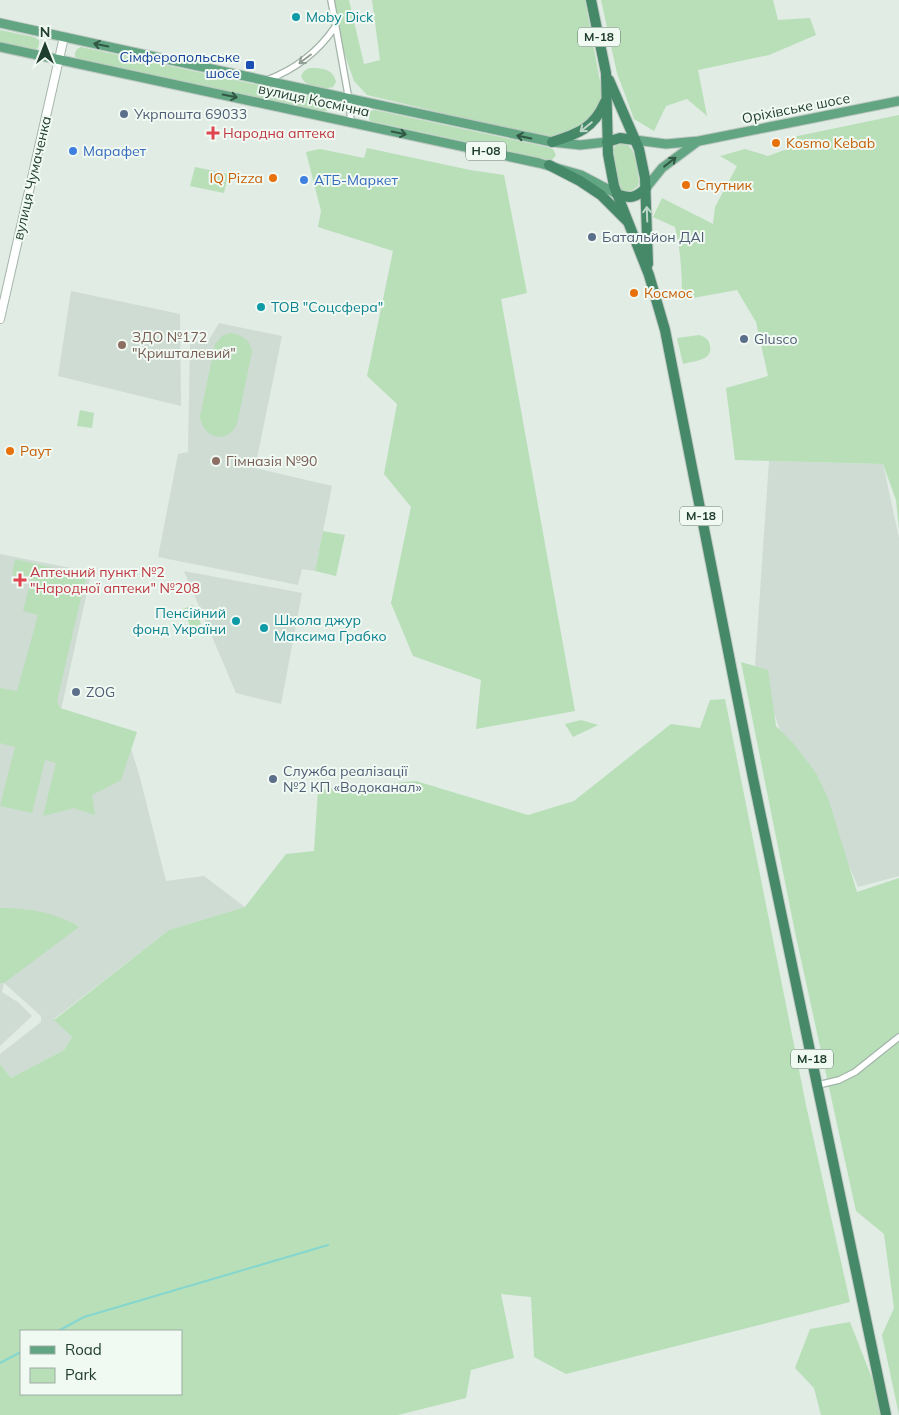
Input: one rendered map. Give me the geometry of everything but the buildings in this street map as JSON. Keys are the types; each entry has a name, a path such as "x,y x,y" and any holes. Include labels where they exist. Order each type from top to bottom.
{"highway":[{"name":"М-18","path":"591,0 606,74 607,142 614,186 649,275 665,330 753,778 886,1415"},
{"name":"М-18","path":"606,74 639,149 646,188 649,275"},
{"path":"552,142 576,135 590,125 601,112 607,97"},
{"name":"Н-08","path":"607,142 620,138 635,140"},
{"path":"549,165 580,180 601,195 630,224"},
{"name":"Н-08","path":"617,194 633,198 646,188"}],"main road":[{"name":"вулиця Космічна","path":"0,23 349,100 552,142 580,145 607,142"},
{"name":"вулиця Космічна","path":"0,47 549,165 581,175 617,194"},
{"name":"Оріхівське шосе","path":"635,140 666,144 699,141 899,102"},
{"name":"Оріхівське шосе","path":"646,188 662,168 699,141"}],"street":[{"path":"331,0 349,100 351,122"},
{"path":"267,81 292,69 310,56 335,27"},
{"name":"вулиця Чумаченка","path":"0,319 64,37"},
{"path":"818,1085 839,1080 855,1072 899,1037"}],"shaded area":[{"name":"ЗДО №172 \"Кришталевий\"","path":"71,291 180,314 181,406 58,376"},
{"name":"Гімназія №90","path":"219,323 282,336 255,468 332,486 315,571 302,569 298,585 158,557 178,454 188,452 190,341 207,343"},
{"path":"769,461 883,464 899,538 899,876 858,887 815,786 796,771 755,665"},
{"path":"0,554 81,570 90,578 59,719 128,739 139,774 166,881 204,876 245,907 169,930 54,1019 72,1037 64,1050 11,1078 0,1064 0,1054 41,1022 41,1016 4,983 2,992 19,1003 32,1016 0,1046"},
{"path":"184,571 302,593 281,704 236,693"}],"green space":[{"path":"331,0 349,0 364,64 380,60 372,0 585,0 602,92 597,111 587,125 569,136 548,138 367,95 354,81 338,35"},
{"path":"601,0 773,0 778,20 810,18 816,35 769,55 698,70 707,116 687,99 666,106 654,131 634,119 617,73"},
{"path":"0,30 34,37 39,40 39,45 37,49 31,49 0,42"},
{"path":"81,47 324,99 330,105 328,110 323,112 79,59 75,57 75,53"},
{"path":"309,68 329,71 336,82 333,87 319,88 306,83 301,76"},
{"path":"375,110 547,147 553,149 556,155 552,160 545,159 370,121 367,114 369,111"},
{"path":"899,115 899,529 896,500 883,464 735,460 726,388 768,376 756,322 737,290 682,300 681,263 675,227 653,217 662,198 713,224 715,207 737,166 720,156 745,149 768,156 790,148 788,138"},
{"path":"624,143 632,149 634,154 639,181 638,186 630,192 621,190 618,186 612,151 616,145"},
{"path":"367,148 470,170 504,175 527,293 501,299 575,711 476,729 481,680 413,656 391,603 411,507 384,474 397,404 367,376 393,251 318,227 321,211 306,152 320,149 364,158"},
{"path":"195,167 228,174 224,193 190,186"},
{"path":"230,333 245,338 252,352 237,424 233,431 222,437 210,434 202,424 200,417 215,344 223,335"},
{"path":"699,335 709,342 710,351 708,355 701,360 683,364 677,338"},
{"path":"80,410 94,413 92,428 77,426"},
{"path":"323,531 345,535 336,576 315,571"},
{"path":"15,559 86,576 57,701 60,708 137,732 121,780 92,795 95,815 74,808 43,816 56,763 45,760 32,813 0,806 15,747 0,743 0,688 17,691 38,615 23,611 31,580 12,575"},
{"path":"193,605 201,624 191,628 183,609"},
{"path":"741,662 768,670 776,726 794,744 816,773 828,798 857,892 899,878 899,1415 882,1335 894,1308 884,1234 856,1211 795,932"},
{"path":"725,699 806,1105 850,1302 566,1374 534,1357 531,1297 501,1294 514,1358 471,1370 466,1398 398,1415 0,1415 0,1064 11,1078 64,1050 72,1037 54,1020 169,930 245,907 286,854 314,851 318,790 416,781 528,815 574,801 671,724 700,728 710,700"},
{"path":"581,720 598,725 573,737 565,724"},
{"path":"0,908 51,914 79,927 4,983 0,983"},
{"path":"850,1322 875,1386 880,1415 821,1415 814,1388 795,1368 810,1329"}],"waterway":[{"path":"60,1330 84,1317 328,1245"},
{"path":"0,1363 20,1353"}],"place":[{"name":"Moby Dick","path":"296,17"},
{"name":"Сімферопольське шосе","path":"250,65"},
{"name":"Укрпошта 69033","path":"124,114"},
{"name":"Народна аптека","path":"213,133"},
{"name":"Kosmo Kebab","path":"776,143"},
{"name":"Марафет","path":"73,151"},
{"name":"IQ Pizza","path":"273,178"},
{"name":"АТБ-Маркет","path":"304,180"},
{"name":"Спутник","path":"686,185"},
{"name":"Батальйон ДАI","path":"592,237"},
{"name":"Космос","path":"634,293"},
{"name":"ТОВ \"Соцсфера\"","path":"261,307"},
{"name":"Glusco","path":"744,339"},
{"name":"ЗДО №172 \"Кришталевий\"","path":"122,345"},
{"name":"Раут","path":"10,451"},
{"name":"Гімназія №90","path":"216,461"},
{"name":"Аптечний пункт №2 \"Народної аптеки\" №208","path":"20,580"},
{"name":"Пенсійний фонд України","path":"236,621"},
{"name":"Школа джур Максима Грабко","path":"264,628"},
{"name":"ZOG","path":"76,692"},
{"name":"Служба реалізації №2 КП «Водоканал»","path":"273,779"}]}
